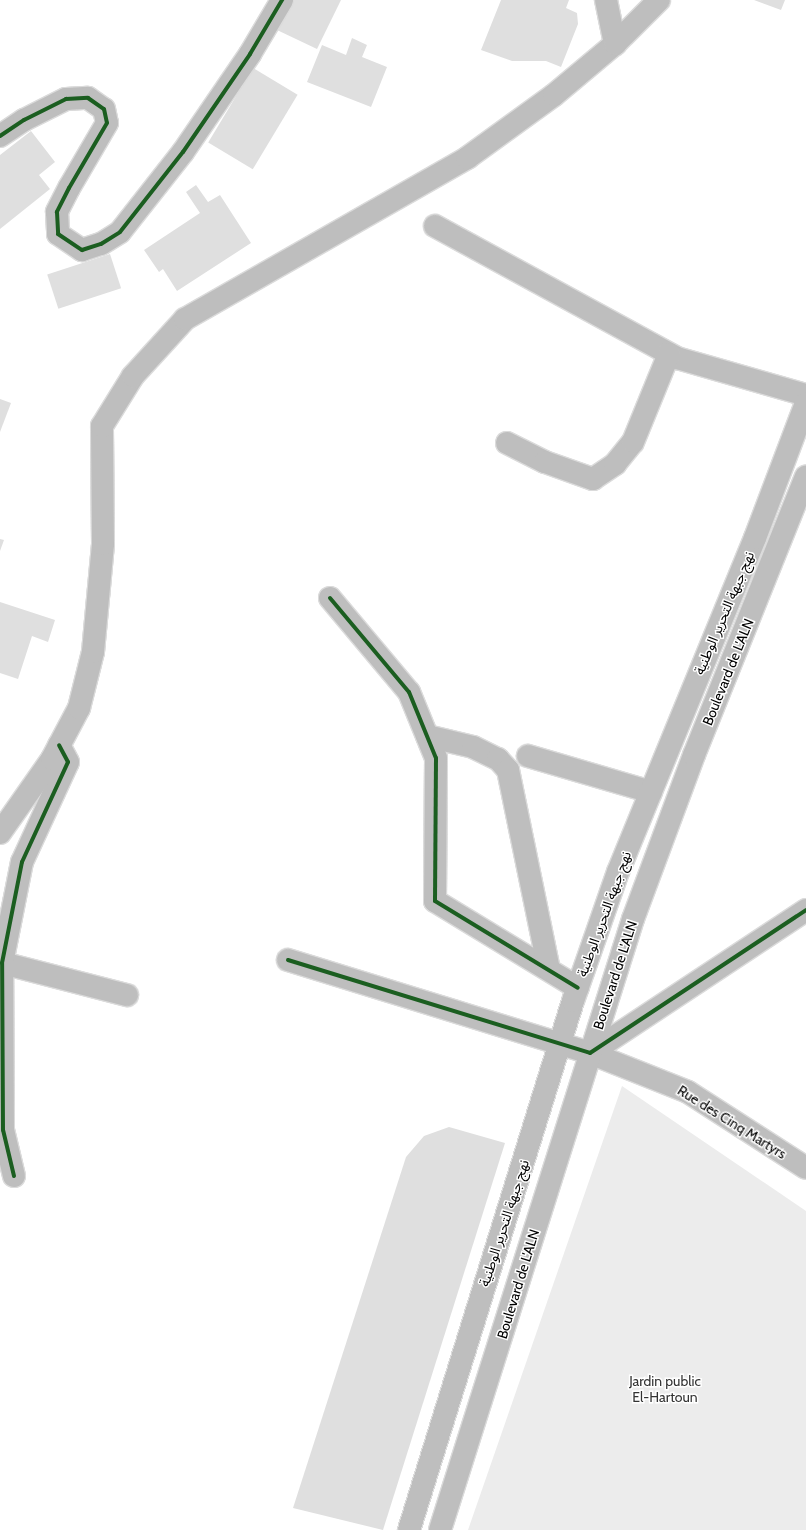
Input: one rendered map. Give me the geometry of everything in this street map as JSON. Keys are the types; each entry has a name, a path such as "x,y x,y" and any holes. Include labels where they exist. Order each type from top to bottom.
{"street":[{"path":"0,136 24,120 66,99 88,98 104,108 107,123 68,188 57,212 58,234 82,250 101,244 120,232 183,152 250,54 282,0"},
{"path":"606,0 615,44"},
{"path":"0,833 52,758 79,708 93,652 103,544 102,426 133,376 186,319 467,158 554,95 615,44 659,0"},
{"path":"435,226 676,358 806,395"},
{"path":"507,443 545,462 593,479 615,464 633,442 670,354"},
{"name":"نهج جبهة التحرير الوطنية","path":"409,1530 560,1044 618,872 755,538 806,403"},
{"name":"Boulevard de L'ALN","path":"440,1530 506,1325 590,1053 647,882 694,755 806,477"},
{"path":"330,598 409,692 436,758 435,901 578,988"},
{"path":"427,736 473,747 498,759 508,770 549,970"},
{"path":"14,1176 3,1130 2,963 22,862 68,762 58,745"},
{"path":"528,756 651,792"},
{"path":"590,1053 806,910"},
{"name":"Rue des Cinq Martyrs","path":"288,960 590,1053 688,1092 806,1168"},
{"path":"2,963 127,995"}],"green space":[{"name":"Jardin public El-Hartoun","path":"622,1086 806,1211 806,1530 468,1530"}],"building":[{"path":"291,0 341,0 317,49 277,30"},
{"path":"501,0 569,0 566,8 577,13 578,24 561,67 546,61 512,61 481,50"},
{"path":"754,0 785,0 781,10"},
{"path":"352,38 367,45 362,57 387,67 371,107 307,82 322,45 346,55"},
{"path":"253,68 298,95 253,169 208,143"},
{"path":"31,131 55,162 39,175 50,189 0,229 0,155"},
{"path":"196,185 208,202 220,195 251,243 177,291 163,269 159,272 144,250 200,213 186,192"},
{"path":"110,254 121,288 58,309 47,274"},
{"path":"0,399 11,403 0,432"},
{"path":"0,539 4,540 0,551"},
{"path":"0,602 55,620 48,642 32,636 18,679 0,673"},
{"path":"449,1127 505,1143 383,1530 293,1508 406,1157 424,1136"}],"cycle path":[{"path":"0,136 24,120 66,99 88,98 104,109 107,123 69,188 57,212 58,234 82,250 101,244 120,232 183,152 250,54 282,0"},
{"path":"330,598 409,692 436,758 435,901 578,988"},
{"path":"14,1176 3,1130 2,963 22,862 68,762 59,745"},
{"path":"288,960 590,1053 806,910"}]}
